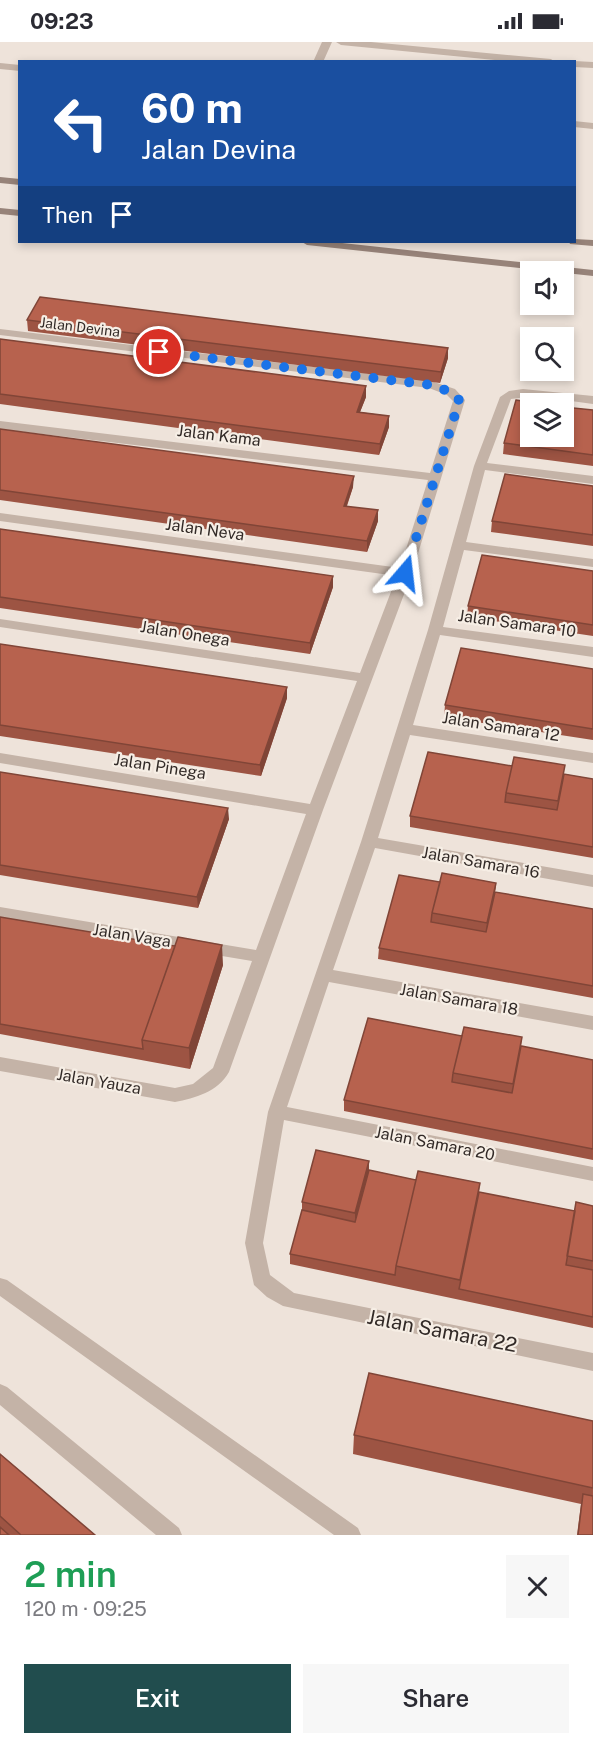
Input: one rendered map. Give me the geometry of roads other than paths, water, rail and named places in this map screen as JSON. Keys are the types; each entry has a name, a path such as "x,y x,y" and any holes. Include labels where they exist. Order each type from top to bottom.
{"street":[{"path":"319,60 327,42"},
{"path":"341,42 530,60"},
{"path":"576,64 593,65"},
{"path":"0,66 18,68"},
{"path":"576,124 593,126"},
{"path":"0,180 18,182"},
{"path":"0,211 18,213"},
{"path":"576,242 593,243"},
{"path":"316,243 593,273"},
{"name":"Jalan Devina","path":"0,332 442,388 459,400 435,477"},
{"path":"277,1112 369,842 435,630 480,466 506,397 512,393 525,392 593,400"},
{"name":"Jalan Kama","path":"0,425 435,477"},
{"path":"480,466 593,480"},
{"path":"263,957 315,810 405,573 435,477"},
{"name":"Jalan Neva","path":"0,518 405,573"},
{"path":"458,545 593,563"},
{"name":"Jalan Onega","path":"0,622 365,678"},
{"name":"Jalan Samara 10","path":"435,630 593,652"},
{"name":"Jalan Samara 12","path":"404,729 593,758"},
{"name":"Jalan Pinega","path":"0,758 315,810"},
{"name":"Jalan Samara 16","path":"369,842 593,881"},
{"name":"Jalan Vaga","path":"0,913 263,957"},
{"name":"Jalan Yauza","path":"0,1064 175,1095 198,1090 220,1072 263,957"},
{"name":"Jalan Samara 18","path":"324,975 593,1023"},
{"name":"Jalan Samara 20","path":"277,1112 593,1174"},
{"name":"Jalan Samara 22","path":"277,1112 254,1243 261,1279 274,1291 291,1300 593,1362"},
{"path":"0,1286 351,1535"},
{"path":"0,1393 172,1535"}]}
